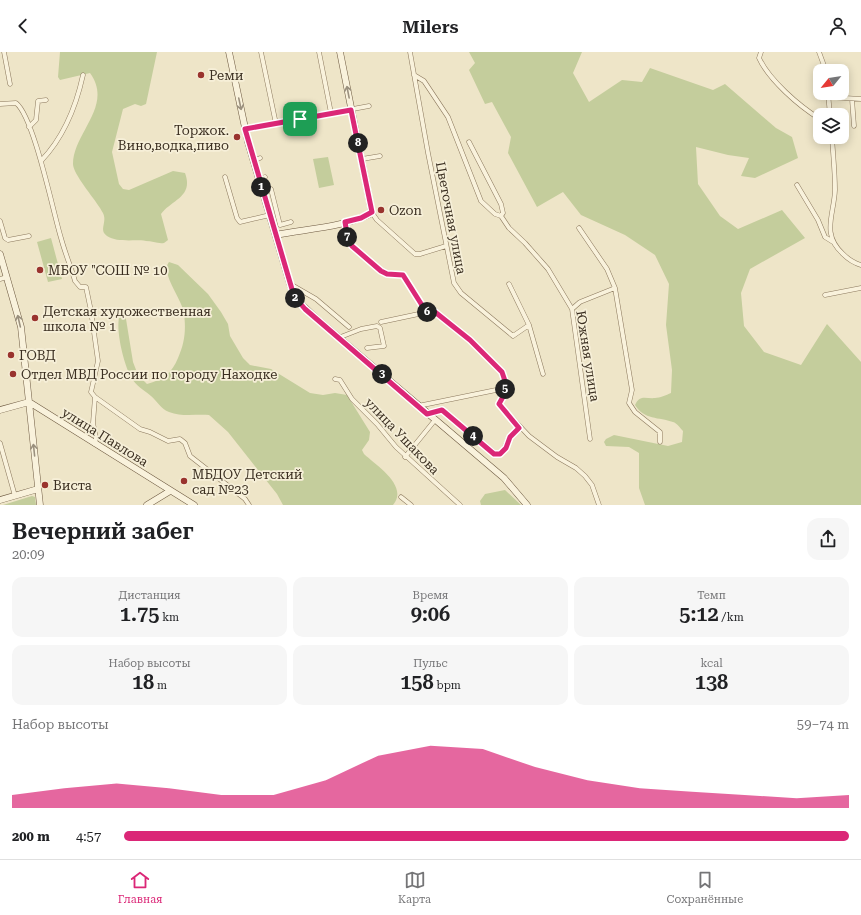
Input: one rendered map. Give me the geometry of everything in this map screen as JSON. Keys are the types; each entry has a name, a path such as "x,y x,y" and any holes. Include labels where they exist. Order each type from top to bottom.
{"main road":[{"path":"229,52 245,129 257,160 270,215 294,296 300,304 338,338 504,478 527,505"},
{"path":"276,235 345,222 361,218 372,212 340,52"},
{"path":"0,254 21,327 40,505"},
{"path":"0,410 29,402"},
{"name":"улица Павлова","path":"29,402 194,505"},
{"path":"0,500 38,489"},
{"path":"147,505 170,491"}],"street":[{"path":"4,52 10,84"},
{"path":"261,52 276,124"},
{"path":"319,52 331,113"},
{"name":"Цветочная улица","path":"410,52 451,274 454,283 461,293 513,336 529,325"},
{"path":"761,52 759,58 761,63 791,97 813,115"},
{"path":"821,52 824,64"},
{"path":"41,161 68,123 77,99 82,75"},
{"path":"414,75 424,81 448,116 481,201 495,214 501,216"},
{"path":"849,98 861,99"},
{"path":"852,99 854,126"},
{"path":"29,127 36,120 38,101 46,100"},
{"path":"0,104 16,103 24,112 41,161 61,238 76,281 80,287 86,287 98,361 91,392 95,397 140,429 168,441 180,439 185,443 190,456 245,499 250,505"},
{"path":"245,129 369,106"},
{"name":"Южная улица","path":"469,142 496,192 503,213 501,216 509,228 525,243 548,269 572,309 590,439"},
{"path":"832,144 835,191 830,219 830,234 833,242 849,260 861,265"},
{"path":"362,159 380,156"},
{"path":"225,177 237,218 240,222 270,215"},
{"path":"797,185 818,220 825,238 833,242"},
{"path":"271,188 280,225 291,222"},
{"path":"372,212 376,220 415,254 420,254 446,246"},
{"path":"0,220 5,238 8,240 29,236"},
{"path":"345,222 348,239 352,246 381,271 387,274 403,275 428,312"},
{"path":"579,228 607,268 615,288 632,390 629,403 635,412 660,432 660,442"},
{"path":"0,279 7,277"},
{"path":"290,284 316,299 349,327"},
{"path":"509,284 529,325 543,374"},
{"path":"572,309 580,302 615,288"},
{"path":"825,295 861,288"},
{"path":"381,322 428,312 435,312 470,340 502,372 506,384 505,393 499,404 519,428 585,476 592,485 599,505"},
{"path":"338,338 361,329 377,326 380,328 384,346 367,348"},
{"name":"улица Ушакова","path":"335,379 340,380 352,399 405,457 460,505"},
{"path":"418,406 496,390 506,384"},
{"path":"95,397 93,423 96,438 95,444"},
{"path":"427,414 442,410 496,455 503,452 510,437 519,428"},
{"path":"405,457 435,420"},
{"path":"0,443 15,496"},
{"path":"401,497 411,505"}],"green space":[{"path":"60,52 157,52 146,104 141,106 135,104 123,109 112,152 119,184 123,189 129,190 173,171 185,173 187,181 184,193 161,214 168,240 164,243 116,239 107,236 103,232 104,214 76,174 73,164 79,141 95,108 97,97 96,85 90,73 60,80 58,77"},
{"path":"469,52 582,52 573,73 589,102 622,80 642,82 650,68 713,90 725,84 776,128 792,137 798,158 755,178 741,176 749,158 728,155 696,147 698,184 720,216 738,229 782,210 805,238 750,269 741,293 744,326 764,352 801,365 827,324 861,362 861,505 645,505 639,488 639,453 629,447 606,446 604,442 606,439 614,435 668,446 682,442 683,431 676,423 647,416 635,405 641,398 657,398 671,393 672,370 666,325 669,284 655,255 625,235 581,215 563,192 537,207 508,153 511,137 492,102 485,104 469,70 475,63"},
{"path":"328,157 334,185 319,188 313,159"},
{"path":"51,238 62,279 48,282 37,242"},
{"path":"169,262 178,265 208,294 228,324 230,336 243,358 250,365 271,369 310,393 323,395 335,393 347,395 370,432 369,440 362,450 364,454 383,470 394,484 397,491 397,498 393,505 283,505 277,494 228,432 209,415 184,415 169,412 135,383 128,372 123,357 118,324 119,318 123,316 126,319 133,362 138,375 147,384 162,378 170,372 176,363 184,341 184,313 167,273"},
{"path":"505,490 521,505 481,505 480,501 485,494"},
{"path":"32,496 35,497 36,505 3,505"}],"place":[{"name":"Реми","path":"201,75"},
{"name":"Торжок. Вино,водка,пиво","path":"237,137"},
{"name":"Ozon","path":"381,210"},
{"name":"МБОУ \"СОШ № 10","path":"40,270"},
{"name":"Детская художественная школа № 1","path":"35,318"},
{"name":"ГОВД","path":"11,355"},
{"name":"Отдел МВД России по городу Находке","path":"13,374"},
{"name":"МБДОУ Детский сад №23","path":"184,481"},
{"name":"Виста","path":"45,485"}],"route":[{"path":"351,110 372,212 361,218 345,222 348,241 381,271 387,274 403,275 412,287 425,310 428,312 435,312 450,326 470,340 502,372 506,384 505,393 498,402 519,428 510,437 506,448 500,454 494,454 442,410 427,414 338,338 305,309 296,299 290,284 245,129 300,119 351,110"}]}
